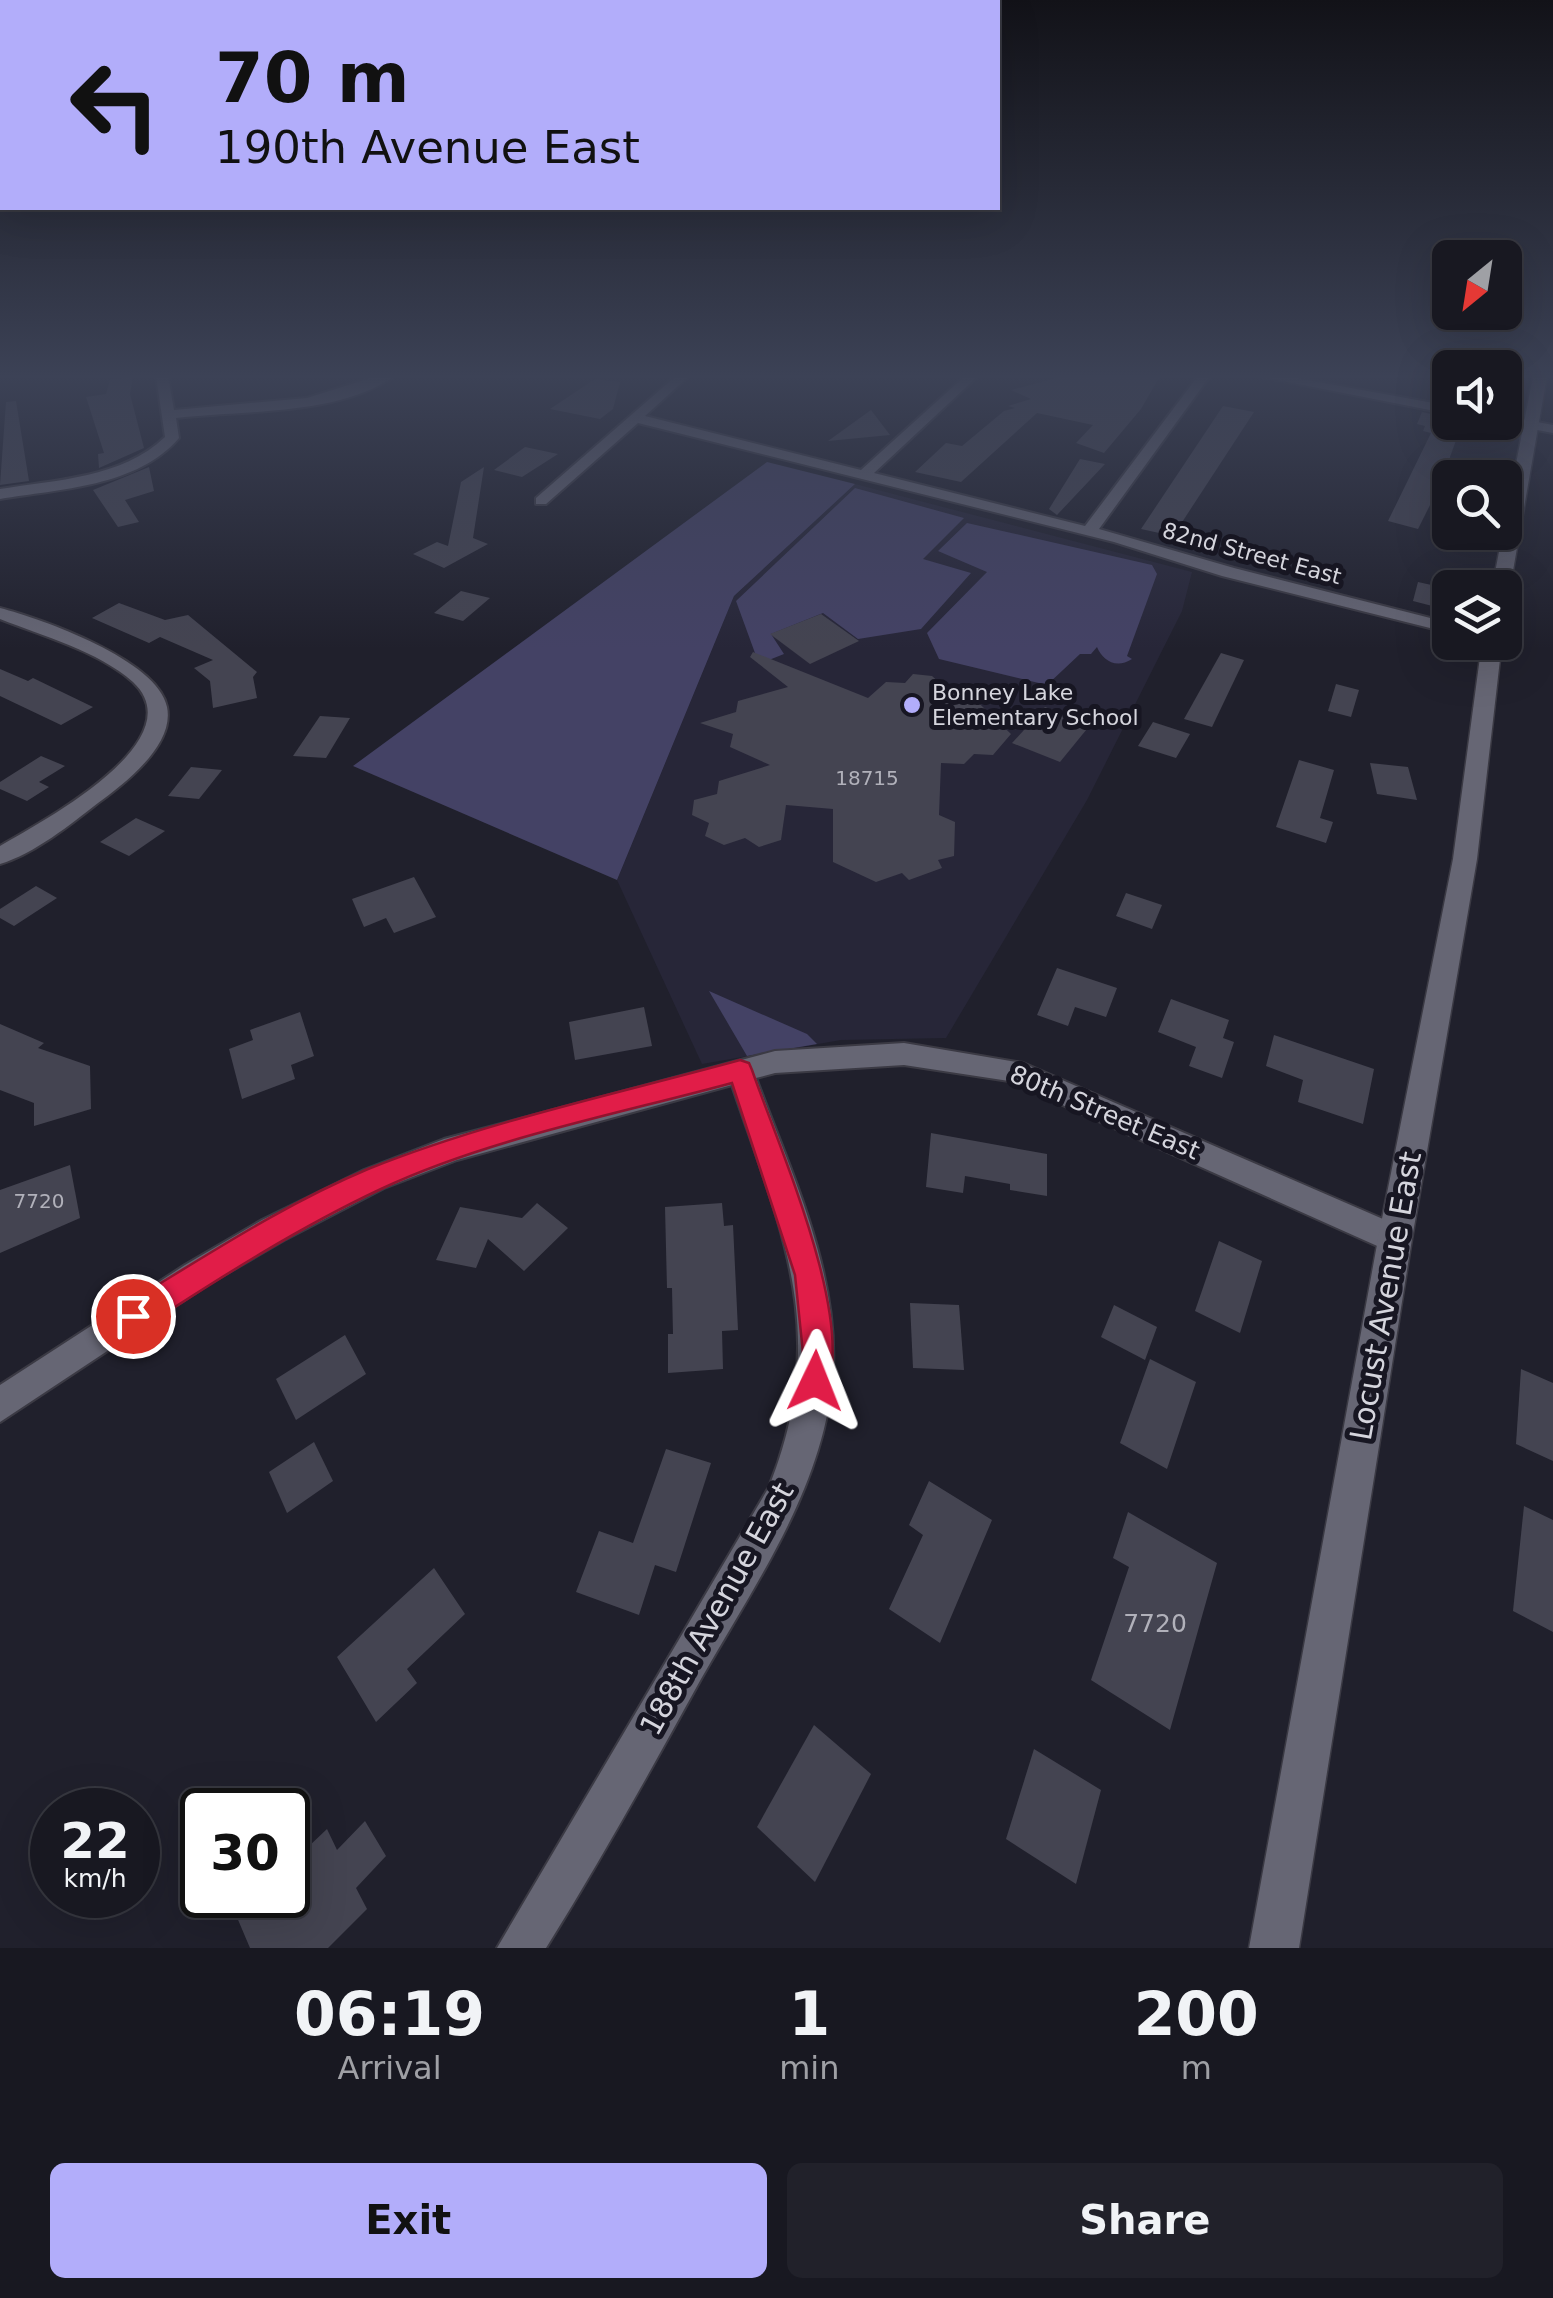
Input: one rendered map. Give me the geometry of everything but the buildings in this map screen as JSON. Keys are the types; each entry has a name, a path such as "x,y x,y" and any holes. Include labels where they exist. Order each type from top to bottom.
{"street":[{"path":"0,494 122,467"},
{"path":"541,501 580,467"},
{"name":"82nd Street East","path":"827,467 1088,531 1214,568 1432,623"},
{"path":"863,476 873,467"},
{"path":"1088,531 1136,467"},
{"path":"1505,570 1524,467"},
{"path":"0,613 90,652 145,682 157,703 155,726 145,748 119,778 0,856"},
{"name":"Locust Avenue East","path":"1274,1948 1395,1238 1465,859 1490,660"},
{"name":"80th Street East","path":"0,1405 196,1275 273,1230 374,1179 454,1148 775,1062 904,1054 1012,1071 1395,1238"},
{"name":"188th Avenue East","path":"520,1948 576,1861 783,1498 805,1439 818,1353 814,1300 740,1070"}],"shaded area":[{"path":"760,467 787,467 855,484 734,596 617,880 353,766"},
{"name":"Bonney Lake Elementary School","path":"855,484 1192,572 1182,611 1087,800 946,1038 841,1040 702,1064 617,880 734,596"},
{"path":"855,488 964,518 923,559 971,573 921,629 858,639 823,613 771,634 784,654 759,664 736,601"},
{"path":"967,523 1152,565 1157,574 1127,656 1132,659 1110,662 1097,647 1091,654 1080,654 1047,685 939,659 927,633 987,572 938,551"},
{"path":"709,991 807,1034 817,1044 747,1056"}],"place":[{"name":"Bonney Lake Elementary School","path":"912,705"}],"route":[{"path":"133,1316 273,1230 374,1179 454,1148 740,1070 809,1275 818,1353 815,1381"}]}
